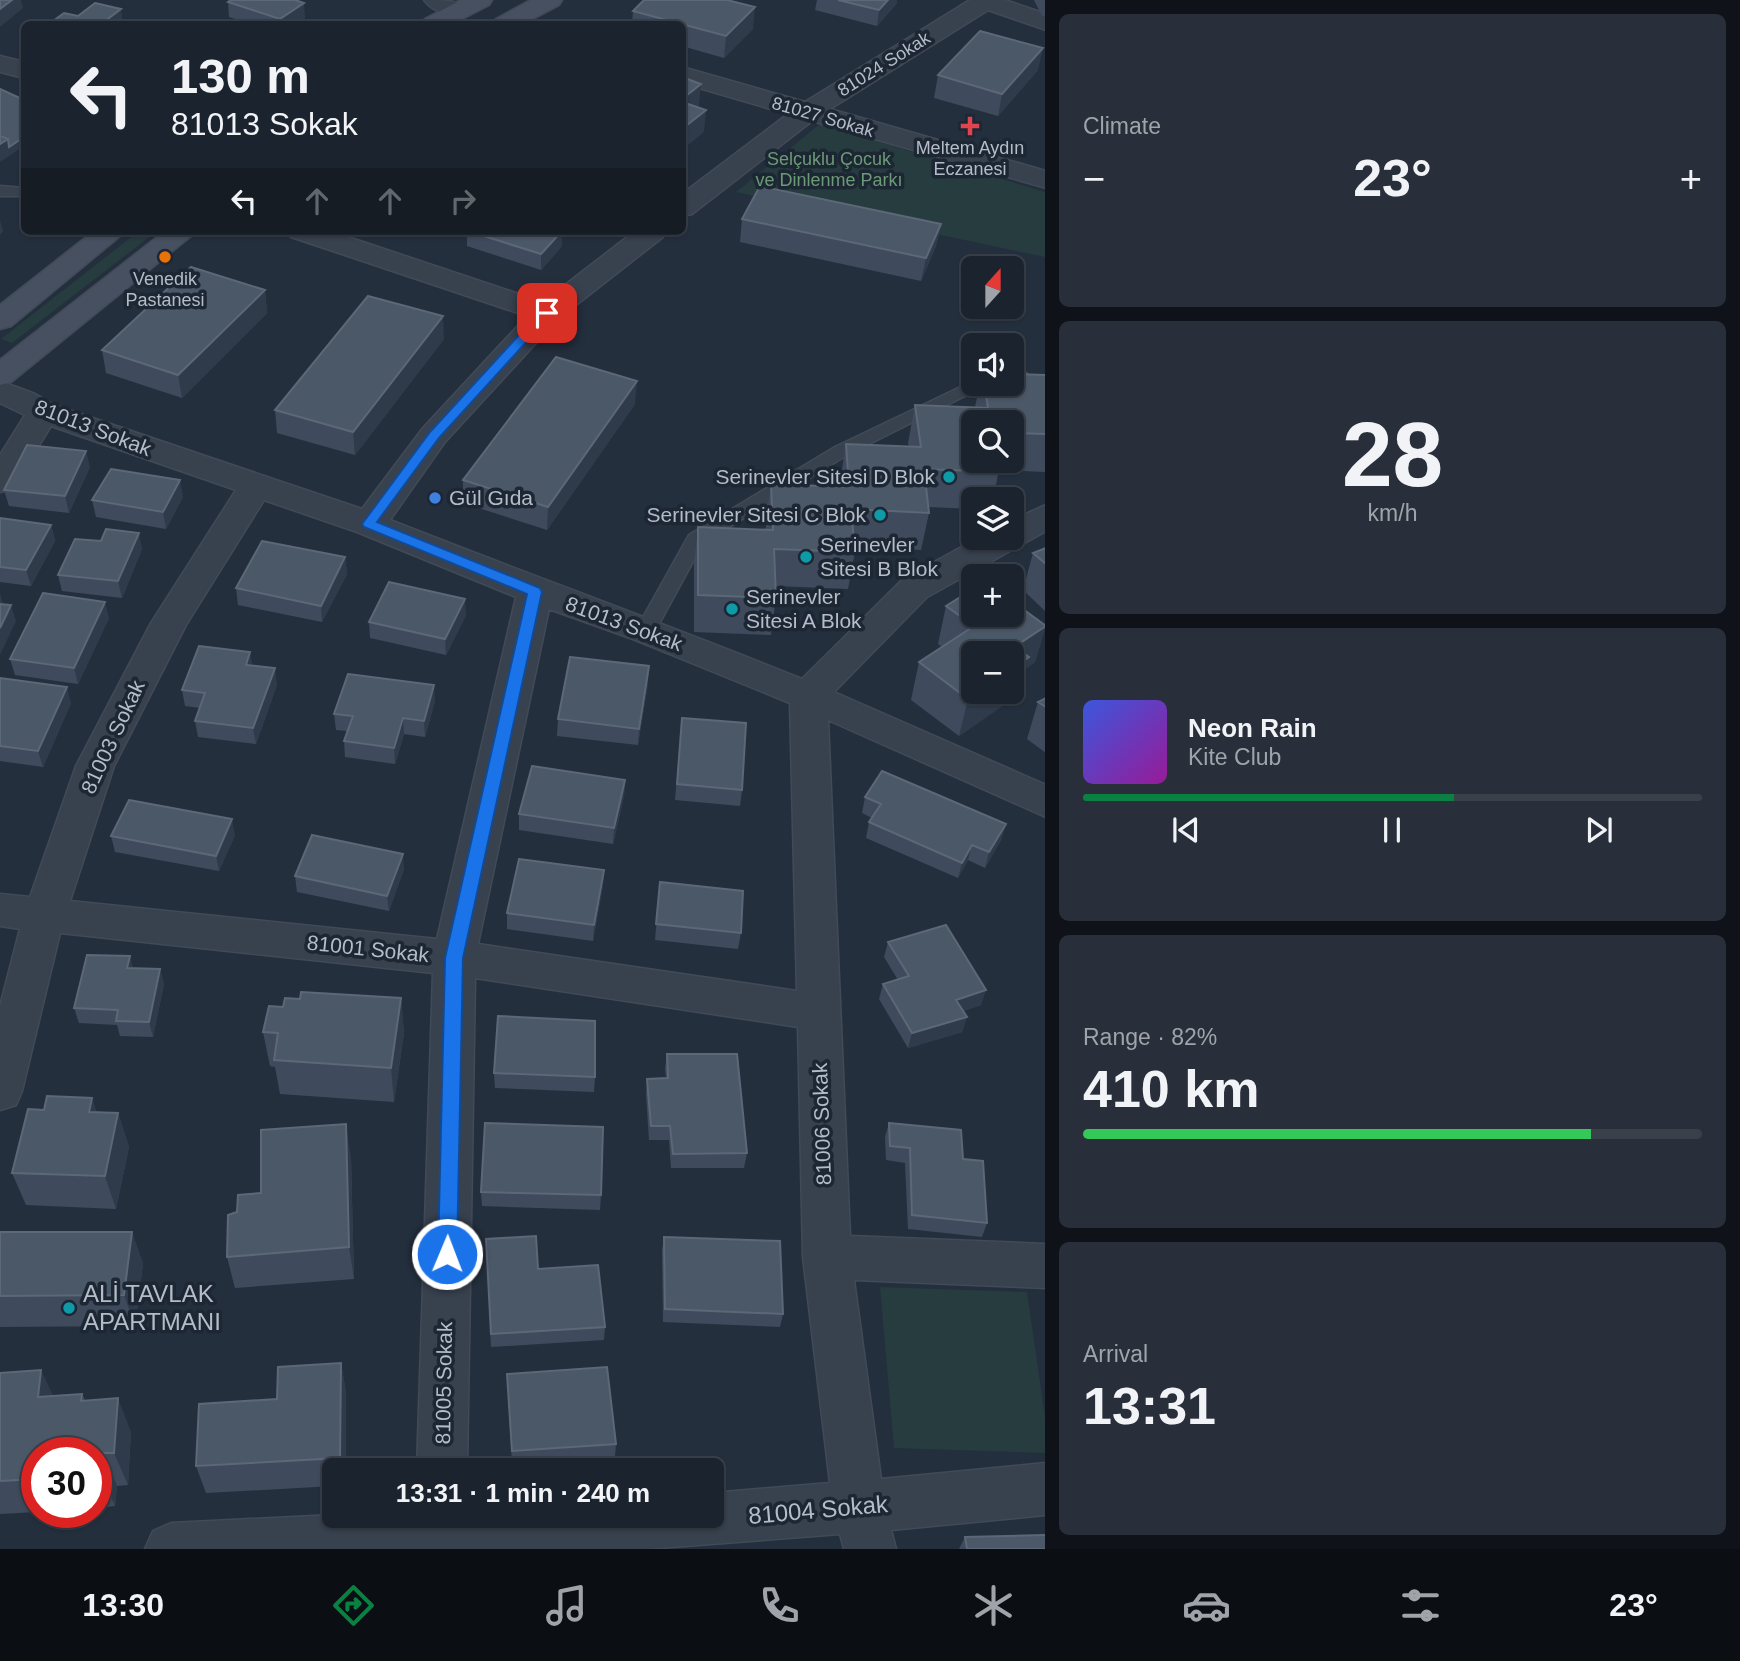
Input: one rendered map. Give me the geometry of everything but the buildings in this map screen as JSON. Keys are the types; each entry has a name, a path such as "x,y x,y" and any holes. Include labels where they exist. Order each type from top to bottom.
{"main road":[{"path":"519,21 550,0"},
{"path":"440,21 470,5"},
{"path":"0,320 106,235"},
{"path":"0,375 178,235"}],"street":[{"path":"436,0 470,5"},
{"path":"986,0 1045,23"},
{"name":"81024 Sokak","path":"686,205 806,113 986,0"},
{"path":"0,64 21,69"},
{"name":"81027 Sokak","path":"686,76 1045,180"},
{"path":"313,235 547,313"},
{"path":"369,524 435,435 547,313 648,235"},
{"name":"81013 Sokak","path":"0,391 43,412 369,524 535,592 646,631 808,696 1045,802"},
{"path":"0,481 43,412"},
{"name":"81003 Sokak","path":"0,1091 44,916 95,766 169,623 255,486"},
{"path":"1024,528 1045,516"},
{"path":"808,696 915,588 984,550"},
{"name":"81005 Sokak","path":"442,1458 454,958 535,592"},
{"name":"81006 Sokak","path":"808,696 827,1257 865,1529"},
{"name":"81001 Sokak","path":"0,910 454,958 818,1012"},
{"path":"827,1257 1045,1266"},
{"name":"81004 Sokak","path":"171,1549 441,1534 865,1529 1045,1489"}],"lane":[{"path":"0,191 21,192"},
{"path":"1024,381 1045,400"},
{"path":"646,631 696,539 841,451 961,394"}],"green space":[{"name":"Selçuklu Çocuk ve Dinlenme Parkı","path":"820,124 1045,192 1045,257 736,192"},
{"path":"134,235 152,235 12,343 1,339"},
{"path":"880,1287 1027,1292 1045,1417 1045,1453 894,1448"}],"place":[{"name":"Meltem Aydın Eczanesi","path":"970,126"},
{"name":"Venedik Pastanesi","path":"165,257"},
{"name":"Serinevler Sitesi D Blok","path":"949,477"},
{"name":"Gül Gıda","path":"435,498"},
{"name":"Serinevler Sitesi C Blok","path":"880,515"},
{"name":"Serinevler Sitesi B Blok","path":"806,557"},
{"name":"Serinevler Sitesi A Blok","path":"732,609"},
{"name":"ALİ TAVLAK APARTMANI","path":"69,1308"}],"route":[{"path":"447,1254 454,958 535,592 369,524 435,435 547,313"}]}
